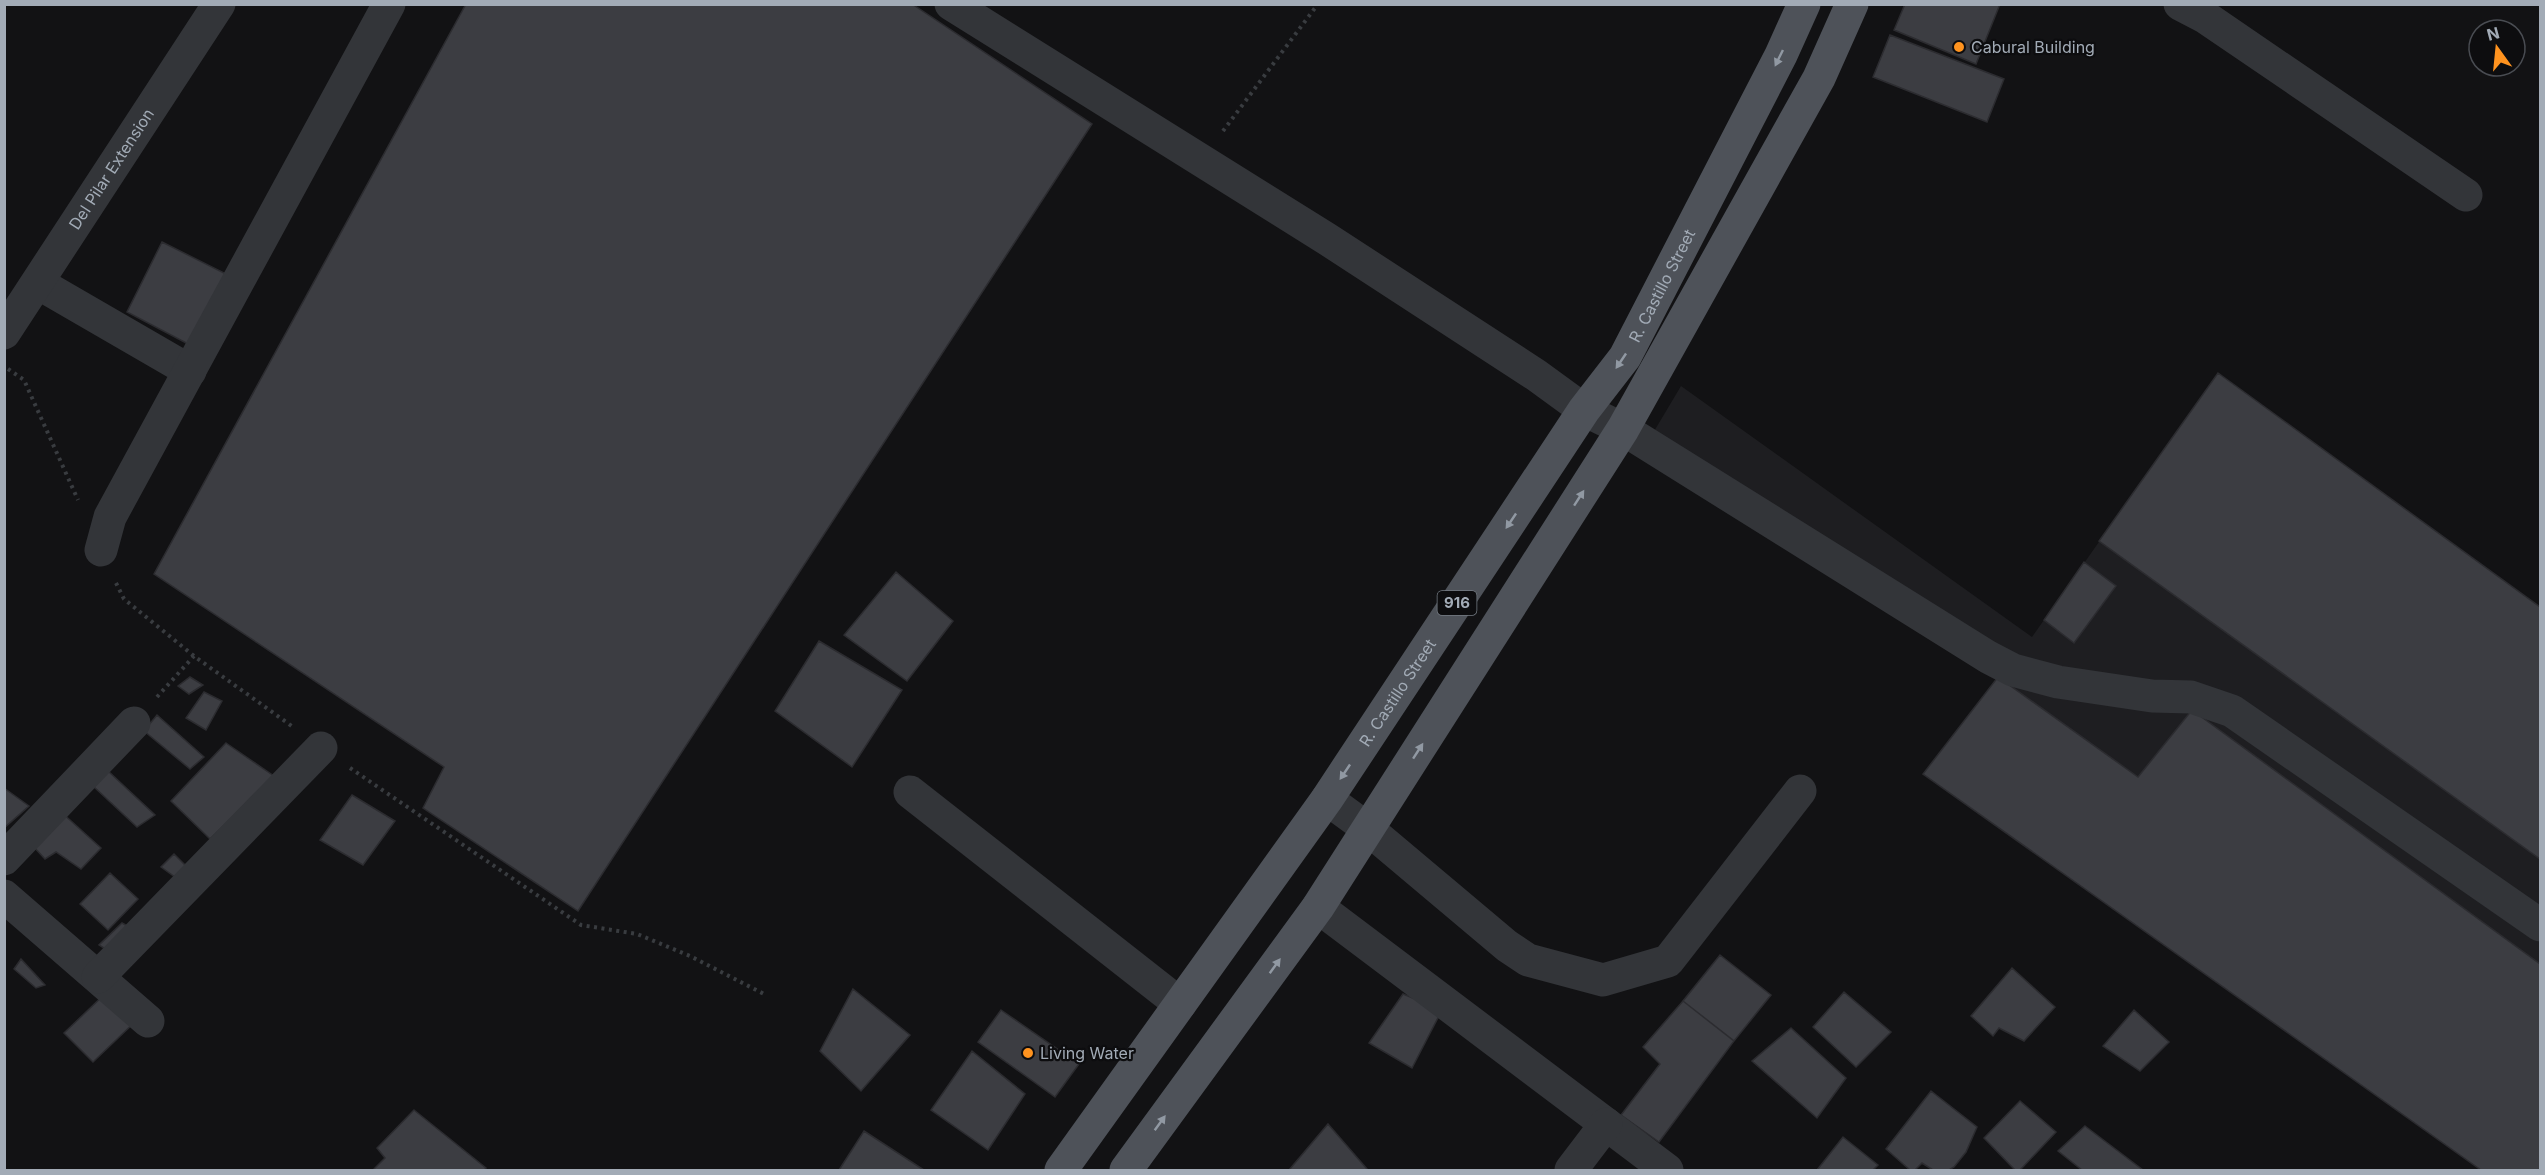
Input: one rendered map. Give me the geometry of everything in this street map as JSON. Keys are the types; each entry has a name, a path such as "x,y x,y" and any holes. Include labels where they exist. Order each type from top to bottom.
{"main road":[{"name":"R. Castillo Street","path":"1061,1170 1327,799 1584,410 1624,357 1781,55 1804,4"},
{"name":"R. Castillo Street","path":"1126,1170 1318,907 1623,429 1819,78 1852,4"}],"street":[{"name":"Del Pilar Extension","path":"4,333 39,284 219,4"},
{"path":"101,550 110,517 389,4"},
{"path":"951,4 1486,343 1584,410 1623,429 1988,657 2013,670 2070,684 2152,696 2191,697 2232,711 2541,925"},
{"path":"2180,4 2205,17 2466,195"},
{"path":"39,284 190,371"},
{"path":"4,859 134,723"},
{"path":"98,977 321,748"},
{"path":"1327,799 1368,829 1508,946 1528,960 1603,980 1668,961 1800,791"},
{"path":"910,792 1180,1004"},
{"path":"4,896 148,1020"},
{"path":"1318,907 1667,1170"},
{"path":"1571,1170 1606,1124"}],"path":[{"path":"1201,161 1318,4"},
{"path":"4,366 24,380 101,550"},
{"path":"134,723 194,656"},
{"path":"581,925 637,934 690,956 764,994"}],"shaded area":[{"path":"2218,373 2540,607 2540,1170 2481,1170 1923,774 1997,678 1653,433 1681,386 2032,637"}],"building":[{"path":"466,4 912,4 1092,124 578,911 423,808 444,767 154,574"},
{"name":"Cabural Building","path":"1905,4 2000,4 1976,64 1894,30"},
{"path":"1890,35 2004,79 1987,122 1873,77"},
{"path":"162,242 232,277 190,345 127,312"},
{"path":"2218,373 2540,607 2540,859 2099,541"},
{"path":"2084,562 2116,586 2074,643 2044,620"},
{"path":"896,572 953,621 907,681 844,635"},
{"path":"819,641 902,690 852,767 775,711"},
{"path":"190,677 203,685 189,694 178,686"},
{"path":"1998,677 2138,777 2192,710 2540,964 2540,1170 2481,1170 1923,774"},
{"path":"204,692 222,701 206,730 186,718"},
{"path":"157,715 204,757 190,769 144,731"},
{"path":"226,743 274,776 210,839 171,801"},
{"path":"107,770 155,815 137,827 93,786"},
{"path":"4,788 29,806 4,828"},
{"path":"352,795 395,821 363,865 320,840"},
{"path":"60,811 101,848 81,869 56,852 45,859 32,845"},
{"path":"174,854 193,873 182,882 161,867"},
{"path":"110,873 138,899 108,930 80,904"},
{"path":"122,923 135,930 107,950 99,945"},
{"path":"1720,955 1771,995 1734,1041 1683,1001"},
{"path":"21,959 45,985 36,988 14,969"},
{"path":"2012,968 2055,1007 2024,1041 1999,1028 1993,1036 1971,1016"},
{"path":"853,989 910,1035 861,1091 820,1051"},
{"path":"108,991 138,1019 93,1062 64,1033"},
{"path":"1844,992 1891,1032 1856,1067 1813,1027"},
{"path":"1403,994 1442,1010 1412,1068 1369,1043"},
{"path":"1683,1001 1734,1041 1659,1142 1621,1115 1660,1064 1643,1047"},
{"name":"Living Water","path":"1001,1010 1079,1064 1055,1097 978,1042"},
{"path":"2134,1010 2169,1042 2140,1071 2103,1046"},
{"path":"1791,1028 1846,1078 1817,1118 1752,1061"},
{"path":"972,1051 1025,1094 988,1150 931,1110"},
{"path":"1931,1091 1977,1127 1966,1152 1954,1167 1949,1170 1933,1170 1922,1163 1915,1170 1910,1170 1886,1149"},
{"path":"2020,1101 2056,1132 2020,1170 2015,1170 1984,1138"},
{"path":"414,1110 486,1168 484,1170 373,1170 385,1158 377,1148"},
{"path":"1328,1124 1367,1169 1289,1170"},
{"path":"2085,1126 2143,1170 2082,1170 2058,1151"},
{"path":"864,1131 924,1170 839,1170"},
{"path":"1843,1137 1878,1165 1873,1170 1817,1170"}],"place":[{"name":"Cabural Building","path":"1959,47"},
{"name":"Living Water","path":"1028,1053"}]}
